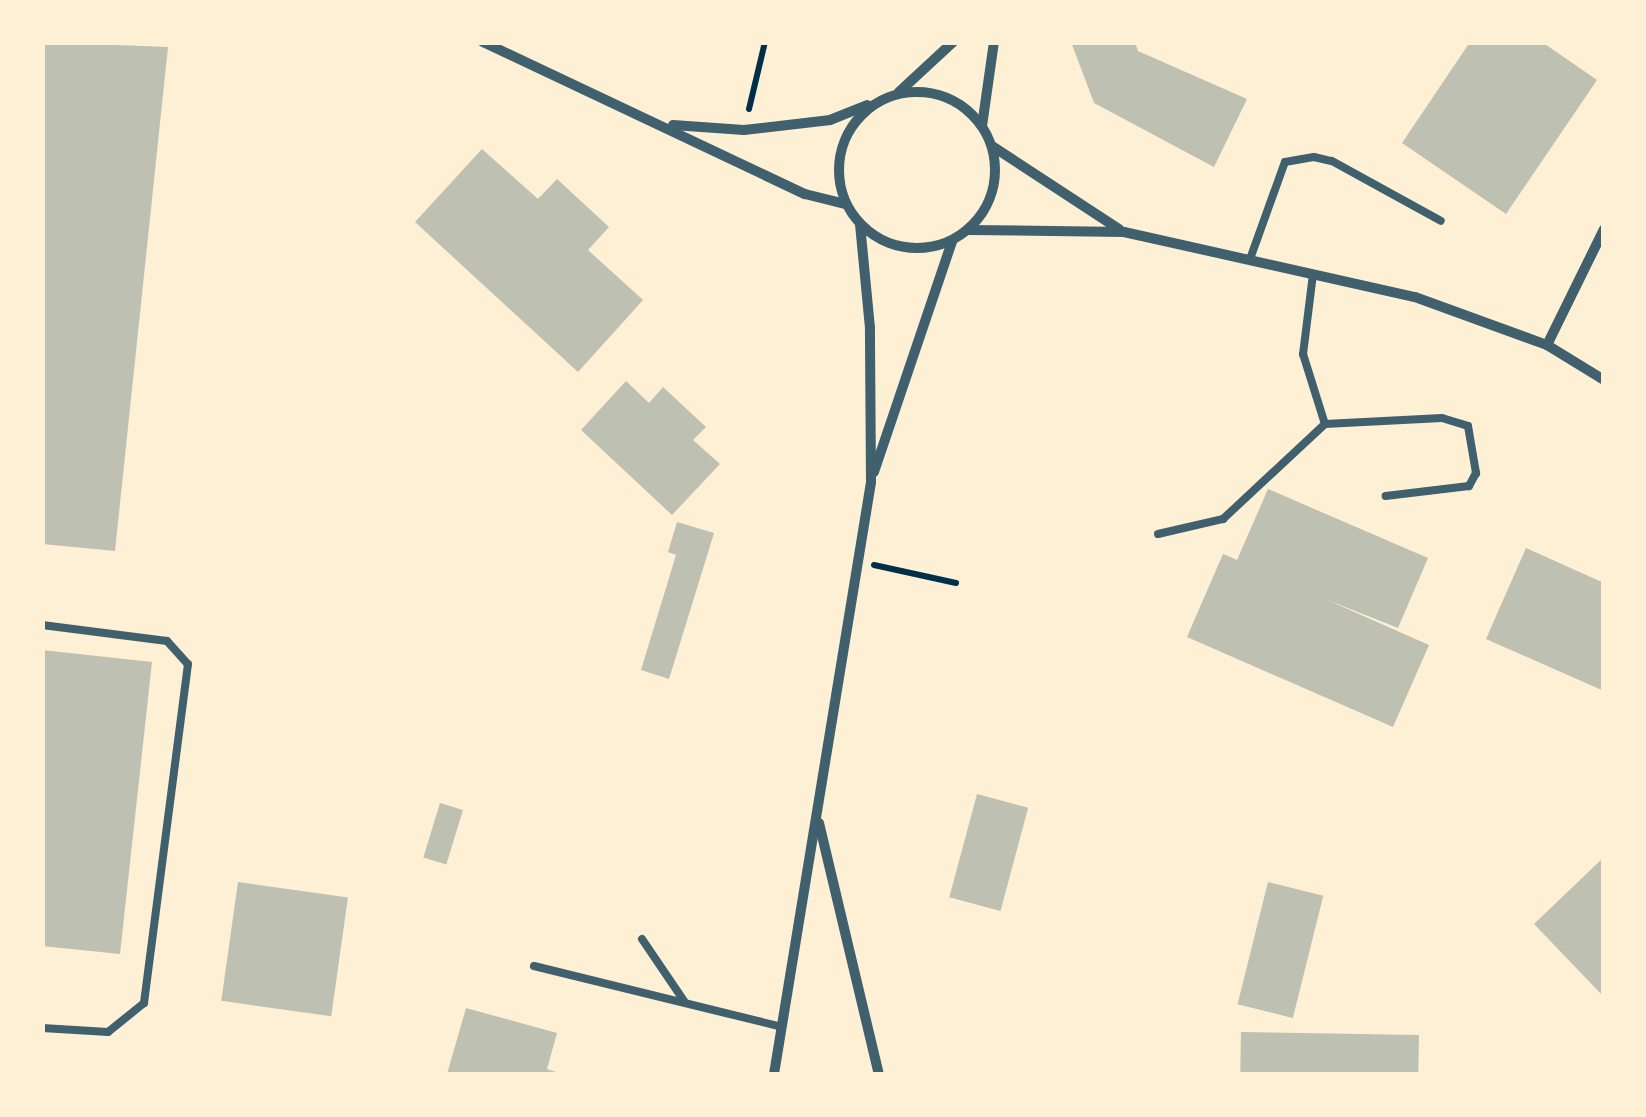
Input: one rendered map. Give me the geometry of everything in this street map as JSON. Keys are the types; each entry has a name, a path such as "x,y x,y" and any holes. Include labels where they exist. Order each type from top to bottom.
{"street":[{"path":"483,42 573,88 667,124 805,194 845,204"},
{"path":"667,124 744,130 830,120 898,93 953,42"},
{"path":"982,126 994,42"},
{"path":"877,101 842,143 838,170 845,204 860,225 898,247 952,240 968,230 994,186 992,146 982,126 942,95 898,93"},
{"path":"992,146 1072,205 1124,232"},
{"path":"860,225 870,328 871,482"},
{"path":"1547,345 1604,228"},
{"path":"968,230 1124,232 1250,259 1414,298 1547,345 1604,380"},
{"path":"774,1074 871,482 952,240"},
{"path":"818,818 879,1074"}],"lane":[{"path":"1250,259 1285,162 1314,156 1441,221"},
{"path":"1313,274 1302,354 1325,424"},
{"path":"1158,534 1224,519 1325,424 1442,418 1468,426 1476,473 1469,486 1386,496"},
{"path":"42,625 167,641 188,664 144,1003 108,1032 42,1028"},
{"path":"642,938 686,1003"},
{"path":"534,966 782,1027"}],"path":[{"path":"744,130 765,42"},
{"path":"858,562 956,583"}],"building":[{"path":"42,42 168,47 115,551 42,544"},
{"path":"1071,42 1135,42 1138,51 1247,99 1214,167 1094,103"},
{"path":"1470,42 1542,42 1597,80 1506,214 1402,143"},
{"path":"482,149 538,199 557,179 609,227 588,250 643,300 578,372 415,222"},
{"path":"626,381 649,403 663,387 706,427 693,440 720,464 672,515 581,430"},
{"path":"1268,489 1428,558 1398,628 1325,599 1429,645 1393,727 1187,637 1223,554 1237,560"},
{"path":"677,522 714,533 669,679 641,670 676,555 668,552"},
{"path":"1526,548 1604,583 1604,691 1486,639"},
{"path":"42,650 152,662 120,954 42,946"},
{"path":"977,794 1028,808 1001,911 949,897"},
{"path":"440,803 463,810 446,865 423,858"},
{"path":"1604,857 1604,997 1534,924"},
{"path":"238,882 348,897 331,1016 221,1001"},
{"path":"1268,882 1323,896 1293,1018 1238,1004"},
{"path":"466,1008 557,1033 547,1069 562,1074 447,1074"},
{"path":"1241,1032 1419,1035 1418,1074 1240,1074"}]}
